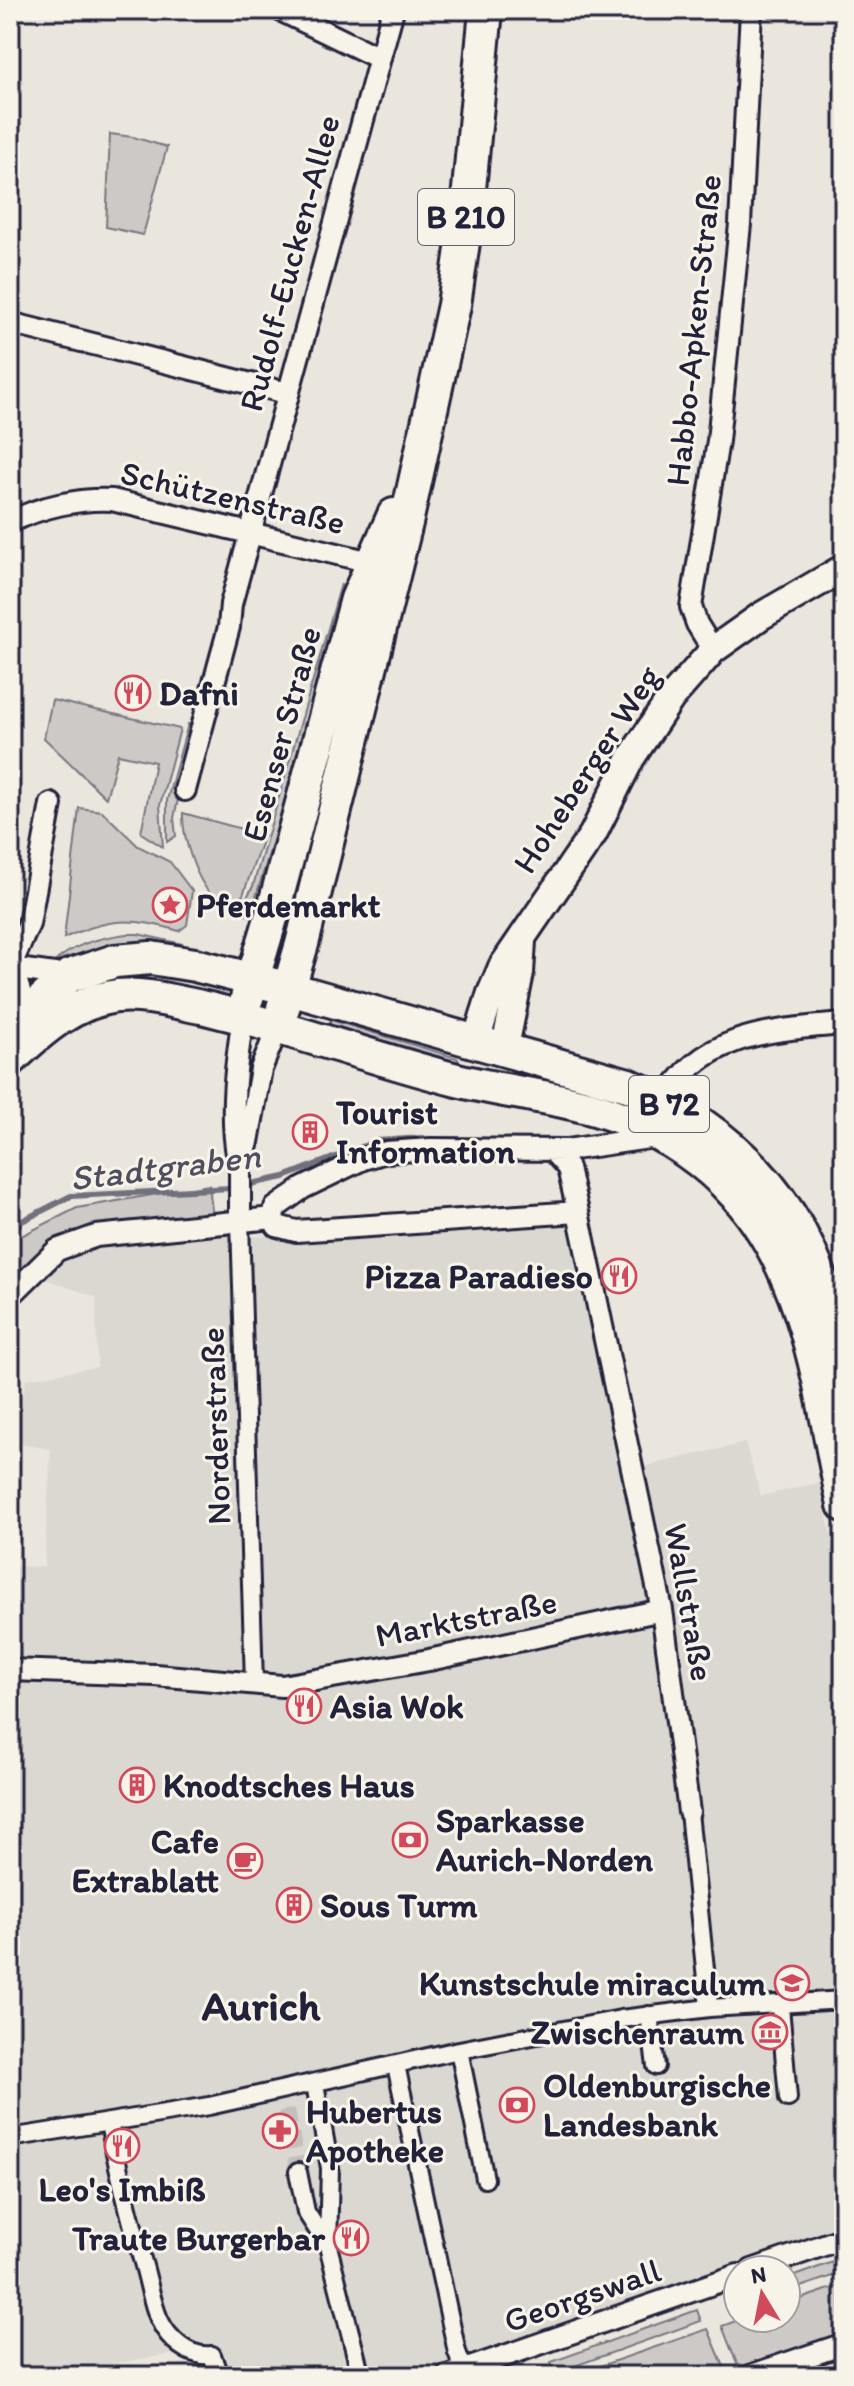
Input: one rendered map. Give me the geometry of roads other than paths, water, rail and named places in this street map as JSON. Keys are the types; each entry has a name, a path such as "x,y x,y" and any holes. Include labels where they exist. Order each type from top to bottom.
{"main road":[{"name":"Esenser Straße","path":"278,1027 290,989 384,565 414,478 454,305 466,221 486,10"},
{"name":"Esenser Straße","path":"243,1017 357,599 384,565"},
{"name":"B 72","path":"10,1045 27,1014 69,976 115,961 151,958 195,965 290,989 490,1048 588,1073 665,1101 722,1139 769,1185 794,1221 829,1303 844,1381"},
{"name":"B 72","path":"10,1060 55,1020 77,1008 118,996 168,1001 243,1017 480,1085 591,1108 662,1136 696,1158 735,1194 774,1249 792,1285 805,1325 844,1505"},
{"name":"Hoheberger Weg","path":"480,1085 475,1066 490,1048"}],"street":[{"path":"280,10 379,58"},
{"name":"Rudolf-Eucken-Allee","path":"185,790 287,393 393,10"},
{"name":"Habbo-Apken-Straße","path":"713,650 697,624 691,607 718,441 740,224 751,10"},
{"path":"10,323 287,393"},
{"name":"Schützenstraße","path":"10,522 54,507 95,499 112,500 384,565"},
{"name":"Hoheberger Weg","path":"490,1048 491,993 502,967 593,834 631,758 671,698 713,650 761,616 844,568"},
{"path":"27,1014 11,968 29,924 51,804"},
{"path":"11,968 69,976"},
{"name":"Norderstraße","path":"243,1017 234,1107 235,1146 240,1170 254,1683"},
{"path":"665,1101 675,1082 702,1057 733,1042 768,1031 844,1024"},
{"name":"Norderstraße","path":"240,1170 261,1069 278,1027"},
{"path":"578,1212 296,1231 277,1226 273,1218 275,1208 303,1188 363,1159 386,1152 552,1150 662,1136"},
{"name":"Wallstraße","path":"552,1150 568,1168 662,1610 689,1812 709,2008"},
{"path":"10,1296 57,1250 96,1236 240,1210 273,1218"},
{"name":"Marktstraße","path":"10,1670 155,1675 282,1686 429,1660 662,1610"},
{"path":"10,2138 209,2106 459,2050 649,2015 844,2000"},
{"path":"780,2006 788,2098"},
{"path":"649,2015 656,2066"},
{"path":"459,2050 485,2179"},
{"path":"396,2065 457,2352 456,2373"},
{"path":"315,2084 330,2168 328,2246 361,2376"},
{"path":"283,2091 287,2110"},
{"path":"109,2123 121,2188 160,2320 175,2341 190,2352 212,2355 219,2376"},
{"path":"298,2172 306,2212 328,2246"},
{"path":"798,2254 844,2238"},
{"name":"Georgswall","path":"456,2373 722,2281"},
{"path":"749,2376 844,2344"}],"waterway":[{"name":"Stadtgraben","path":"10,1234 22,1221 71,1196 232,1188 284,1177 377,1141 423,1138"}],"tunnel":[{"path":"287,2110 298,2172"}],"place":[{"name":"Dafni","path":"133,693"},
{"name":"Pferdemarkt","path":"170,905"},
{"name":"Tourist Information","path":"310,1132"},
{"name":"Pizza Paradieso","path":"619,1276"},
{"name":"Asia Wok","path":"304,1706"},
{"name":"Knodtsches Haus","path":"137,1785"},
{"name":"Sparkasse Aurich-Norden","path":"410,1840"},
{"name":"Cafe Extrablatt","path":"245,1861"},
{"name":"Sous Turm","path":"294,1905"},
{"name":"Kunstschule miraculum","path":"792,1983"},
{"name":"Zwischenraum","path":"770,2032"},
{"name":"Oldenburgische Landesbank","path":"517,2105"},
{"name":"Hubertus Apotheke","path":"280,2131"},
{"name":"Leo's Imbiß","path":"122,2146"},
{"name":"Traute Burgerbar","path":"351,2238"}],"district":[{"name":"Aurich","path":"261,2005"}]}
